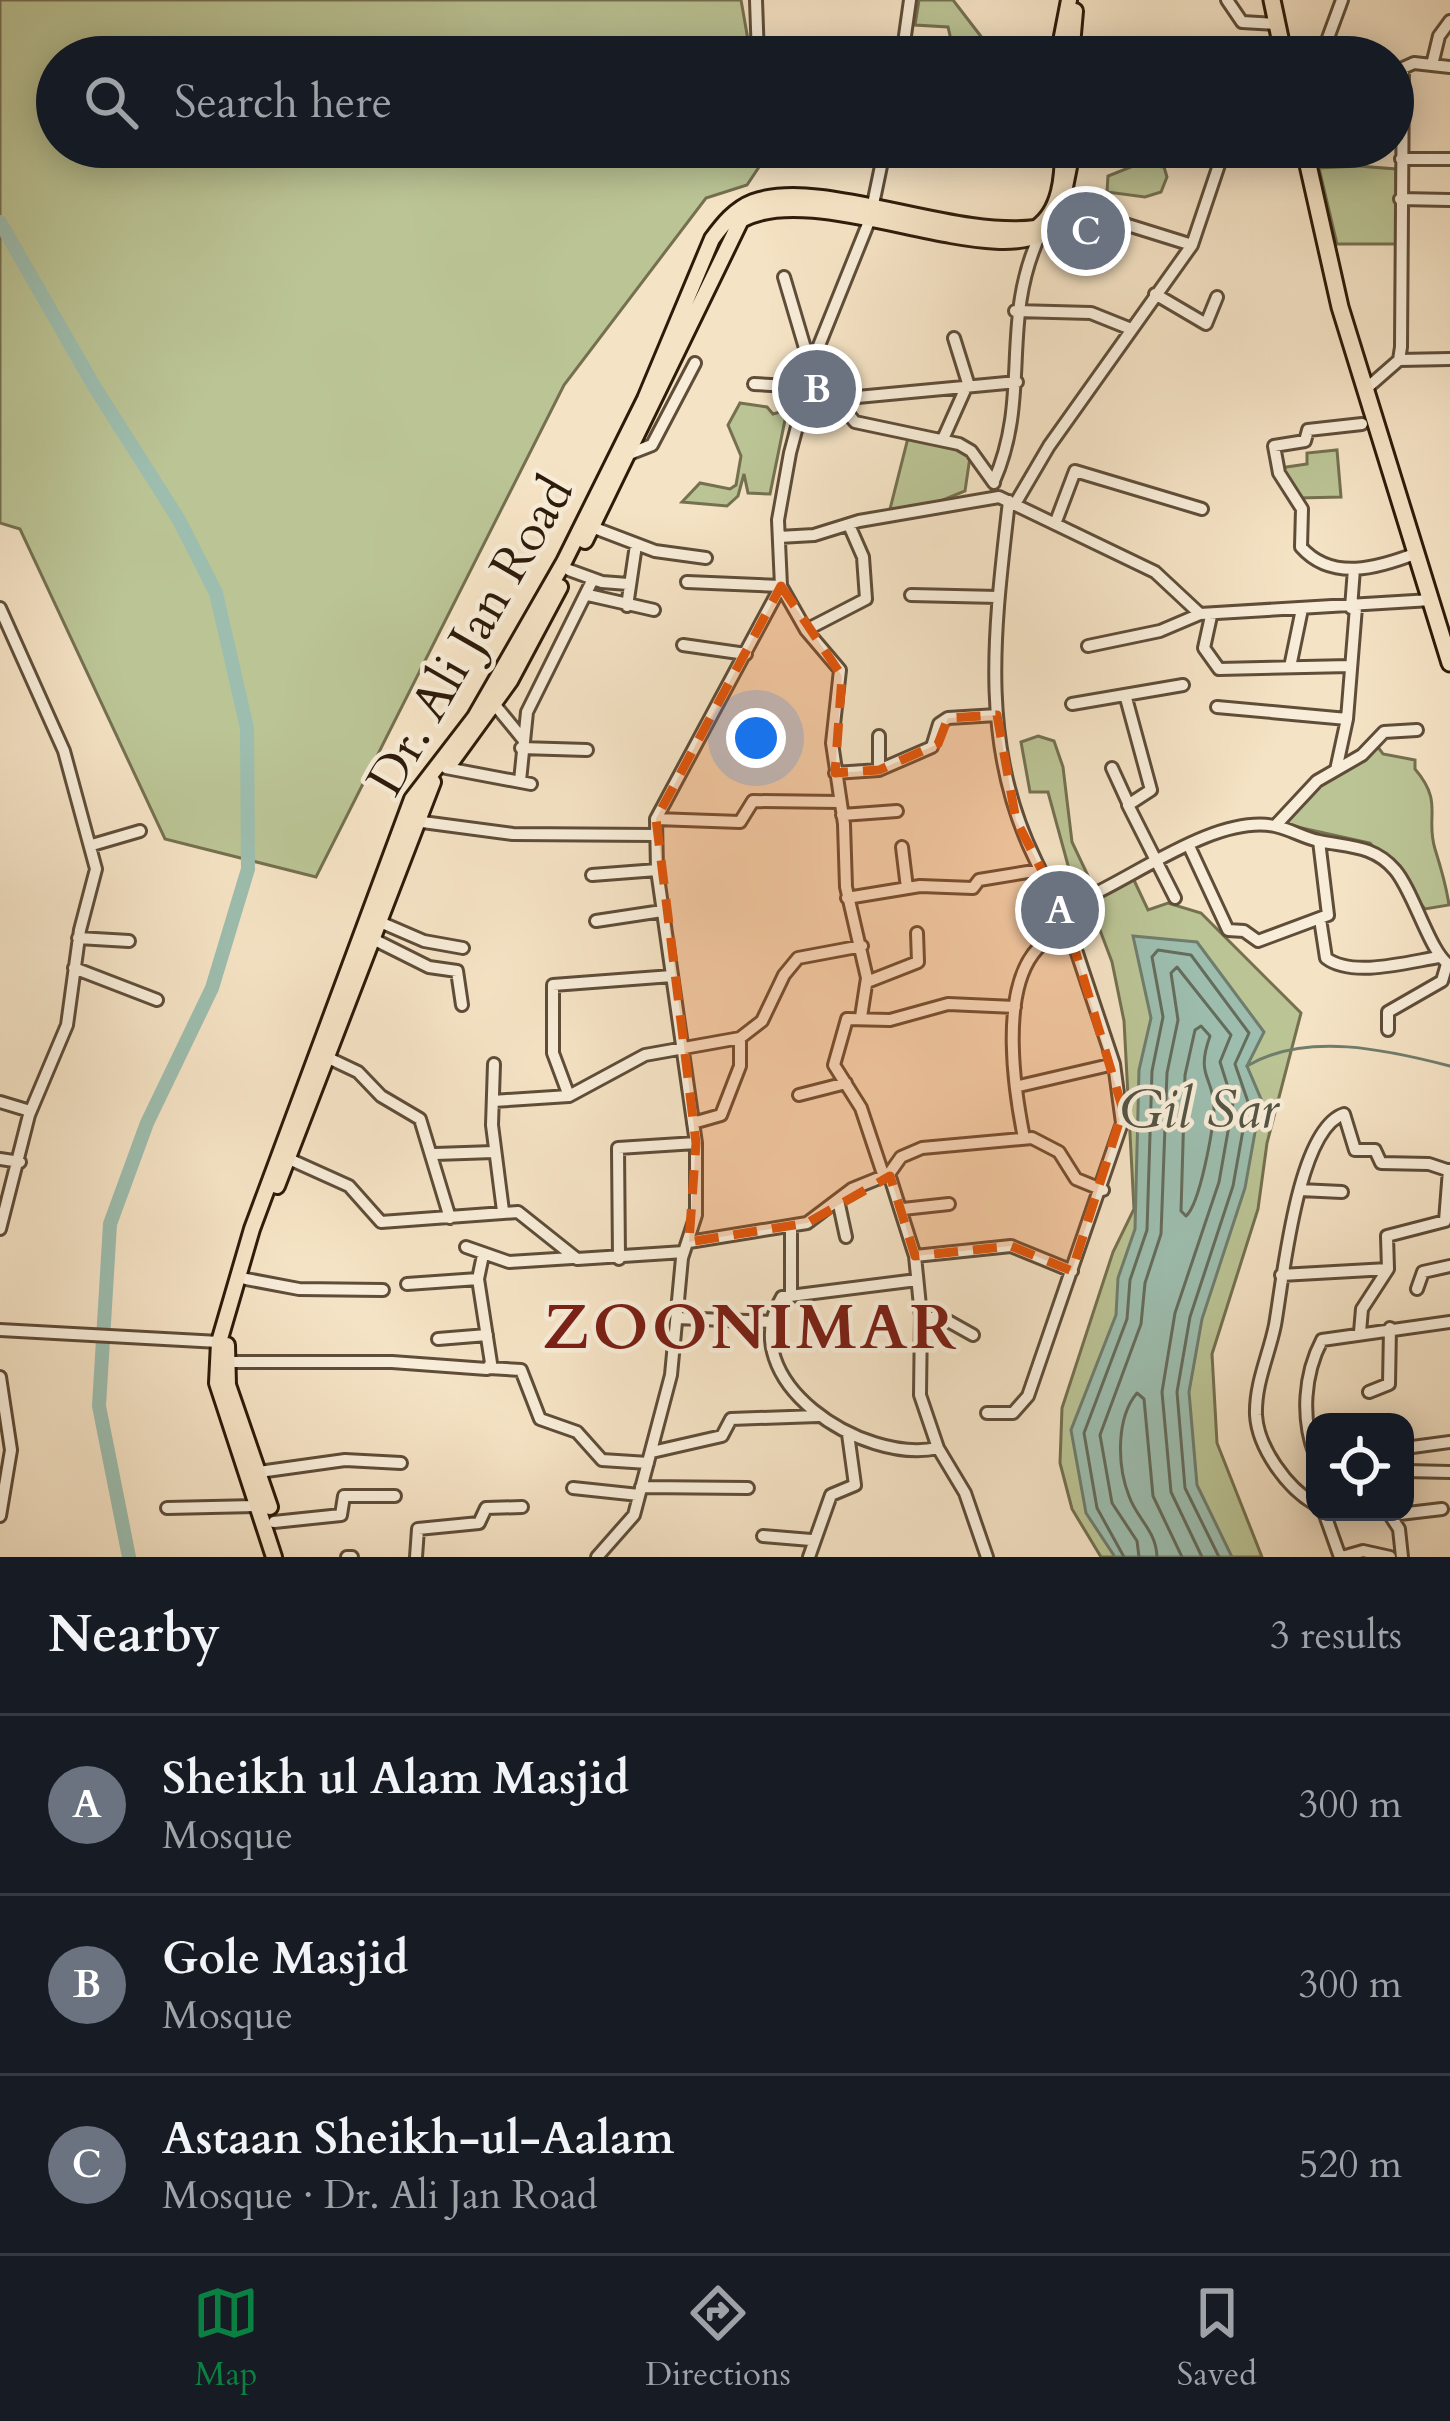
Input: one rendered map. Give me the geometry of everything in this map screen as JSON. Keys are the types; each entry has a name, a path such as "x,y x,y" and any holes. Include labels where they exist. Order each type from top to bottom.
{"highway":[{"path":"1272,0 1280,36"},
{"path":"1309,168 1335,287 1367,388 1370,422 1450,661"}],"main road":[{"path":"1067,36 1073,0"},
{"name":"Dr. Ali Jan Road","path":"274,1557 223,1403 219,1342 252,1229 380,922 426,794 495,705 592,527 741,220 793,207 945,225 1036,228 1051,216 1065,168"},
{"path":"1039,237 1058,222 1067,168"},
{"name":"Dr. Ali Jan Road","path":"283,1557 221,1362 246,1279 412,799 475,717 564,562 645,399 712,239 740,209 767,199 827,199 946,235 1039,237"}],"street":[{"path":"756,0 757,36"},
{"path":"905,36 910,0"},
{"path":"1227,0 1238,20 1278,24"},
{"path":"1329,36 1342,0"},
{"path":"1432,65 1439,36 1450,21"},
{"path":"1414,67 1450,67"},
{"path":"1414,153 1450,159"},
{"path":"861,1017 867,982 847,898 832,732 842,676 806,630 781,586 779,537 781,501 811,369 871,214 881,168"},
{"path":"1218,168 1192,245 1008,501 998,597 996,748 1005,788 1040,870 1064,902 1085,899 1189,846 1242,828 1275,826 1319,841 1361,847 1392,866 1421,910 1445,962 1442,981 1388,1012 1388,1030"},
{"path":"1399,168 1399,360"},
{"path":"1400,199 1450,200"},
{"path":"1115,221 1192,245"},
{"path":"994,481 1009,440 1017,382 1016,311 1039,237"},
{"path":"784,277 811,369"},
{"path":"1155,294 1205,324 1217,297"},
{"path":"1016,311 1091,313 1131,329"},
{"path":"943,439 968,383 954,338"},
{"path":"1367,388 1399,360 1450,359"},
{"path":"629,454 652,445 695,363"},
{"path":"754,384 836,399 1017,382"},
{"path":"836,399 855,422 943,439 971,451 1008,501 1155,572 1206,615"},
{"path":"1370,422 1306,430 1304,441 1274,446 1279,472 1302,509 1301,547 1322,565 1354,569 1417,553"},
{"path":"1055,524 1075,471 1202,509"},
{"path":"779,537 1008,501"},
{"path":"806,630 866,599 863,557 849,525"},
{"path":"592,527 636,545 706,558"},
{"path":"627,606 636,545"},
{"path":"1336,770 1347,719 1354,569"},
{"path":"569,570 628,584"},
{"path":"446,768 526,783 522,743 530,706 593,579"},
{"path":"687,583 781,586"},
{"path":"597,1557 630,1524 650,1458 678,1318 686,1247 696,1215 696,1143 662,911 656,819 781,586"},
{"path":"911,595 998,597"},
{"path":"588,596 654,610"},
{"path":"1088,646 1160,631 1206,615 1431,600"},
{"path":"0,608 64,751 96,869 62,1040 30,1111 0,1228"},
{"path":"1290,667 1302,609"},
{"path":"1206,615 1204,648 1219,669 1350,666"},
{"path":"683,645 746,654"},
{"path":"1072,704 1183,686"},
{"path":"1126,698 1151,790 1128,803"},
{"path":"495,705 522,743 587,750"},
{"path":"1217,707 1347,719"},
{"path":"835,773 879,770 936,744 941,720 997,715"},
{"path":"1275,826 1307,790 1388,730 1417,730"},
{"path":"879,736 879,770"},
{"path":"1112,768 1175,898"},
{"path":"656,819 740,822 753,801 896,812"},
{"path":"415,821 513,834 655,835"},
{"path":"92,845 140,831"},
{"path":"1189,846 1212,906 1231,932 1244,931 1258,941 1320,920 1330,907 1319,841"},
{"path":"902,847 907,888"},
{"path":"592,875 657,870"},
{"path":"847,898 907,888 973,888 979,880 1040,870"},
{"path":"1024,1138 1011,1055 1015,1007 1030,959 1085,899"},
{"path":"596,921 662,911"},
{"path":"1320,920 1326,958 1334,964 1445,962"},
{"path":"380,922 424,941 464,948"},
{"path":"987,1413 1013,1413 1023,1405 1122,1123 1114,1064 1067,923"},
{"path":"867,982 918,962 917,933"},
{"path":"79,938 129,941"},
{"path":"373,939 429,967 458,971 461,1005"},
{"path":"493,1101 569,1096 594,1086 627,1062 740,1038 762,1021 784,975 798,958 862,946"},
{"path":"74,968 157,1000"},
{"path":"569,1096 553,1053 553,985 672,976"},
{"path":"986,1557 965,1493 938,1448 920,1395 921,1316 902,1209 869,1127 834,1065 834,1052 847,1019 890,1020 948,1004 1015,1007"},
{"path":"693,1124 721,1115 740,1066 740,1038"},
{"path":"323,1055 414,1114 435,1154 450,1218"},
{"path":"494,1064 494,1152 503,1211"},
{"path":"1019,1085 1041,1085 1059,1074 1114,1064"},
{"path":"800,1095 846,1084"},
{"path":"0,1102 30,1111"},
{"path":"1306,1498 1274,1460 1256,1414 1300,1190 1324,1129 1340,1114 1347,1116 1353,1147 1375,1150 1378,1162 1429,1164 1449,1170 1445,1221 1390,1233 1388,1269 1362,1310 1360,1332"},
{"path":"466,1247 524,1262 619,1259 686,1247 814,1220 838,1199 886,1175 901,1157 922,1148 997,1145 1024,1138 1059,1152 1071,1175 1102,1190"},
{"path":"619,1259 618,1148 696,1143"},
{"path":"435,1154 494,1152"},
{"path":"0,1159 20,1162"},
{"path":"289,1159 349,1186 381,1222 503,1211 530,1217 572,1258"},
{"path":"1300,1190 1342,1192"},
{"path":"838,1199 846,1237"},
{"path":"902,1209 949,1204"},
{"path":"791,1226 791,1296"},
{"path":"914,1256 1012,1246 1072,1271"},
{"path":"483,1255 478,1279 489,1368"},
{"path":"1417,1289 1423,1272 1450,1266"},
{"path":"1281,1275 1388,1269"},
{"path":"246,1279 283,1288 383,1290"},
{"path":"407,1284 478,1279"},
{"path":"917,1280 779,1300 772,1322 773,1345 793,1389 818,1416 848,1433 902,1452 938,1448"},
{"path":"921,1316 948,1321 973,1335"},
{"path":"678,1318 772,1322"},
{"path":"1306,1420 1319,1343 1360,1332 1450,1322"},
{"path":"1369,1392 1389,1384 1390,1328"},
{"path":"0,1330 219,1342"},
{"path":"438,1339 487,1335"},
{"path":"221,1362 521,1370 543,1421 577,1432 602,1460 650,1458 722,1436 731,1419 818,1416"},
{"path":"0,1377 10,1468 0,1516"},
{"path":"809,1557 811,1540 831,1495 856,1485 848,1433"},
{"path":"1414,1447 1450,1442"},
{"path":"259,1472 345,1460 401,1463"},
{"path":"1414,1471 1450,1472"},
{"path":"573,1488 748,1488"},
{"path":"274,1522 341,1515 344,1496 394,1496"},
{"path":"167,1508 260,1506"},
{"path":"416,1557 418,1529 478,1523 486,1508 522,1507"},
{"path":"1414,1512 1442,1509"},
{"path":"1327,1521 1341,1557 1363,1551 1390,1557"},
{"path":"1392,1521 1402,1557"},
{"path":"763,1536 811,1540"}],"highlighted area":[{"path":"781,586 842,676 835,773 879,770 938,744 948,718 997,715 1016,820 1052,890 1069,906 1085,899 1067,923 1123,1110 1072,1271 1011,1246 915,1256 890,1176 807,1223 689,1242 696,1143 656,819"}],"green space":[{"path":"0,0 741,0 747,36 36,36 36,168 758,168 747,185 706,198 564,385 316,877 165,839 20,529 0,523"},
{"path":"919,0 953,0 981,36 950,36 948,27 915,25"},
{"path":"1128,168 1164,168 1167,177 1161,192 1145,197 1107,192 1108,176"},
{"path":"1319,168 1396,169 1397,244 1337,244"},
{"path":"740,403 767,407 773,414 787,410 770,494 748,493 744,474 738,496 727,506 682,502 700,483 730,489 736,485 741,456 728,425"},
{"path":"908,438 965,450 970,457 965,491 926,507 889,513"},
{"path":"1337,450 1341,497 1298,498 1280,468 1307,464 1307,453"},
{"path":"1038,736 1054,741 1063,767 1072,842 1090,880 1075,891 1048,792 1030,792 1021,742"},
{"path":"1375,743 1383,754 1415,760 1415,769 1429,791 1432,837 1449,905 1425,909 1370,843 1288,825 1310,788"},
{"name":"Gil Sar","path":"1132,876 1148,910 1168,903 1201,913 1301,1013 1267,1143 1258,1209 1212,1354 1217,1443 1262,1557 1101,1557 1072,1509 1060,1463 1062,1408 1113,1252 1134,1209 1124,1021 1112,962 1089,901"}],"water":[{"name":"Gil Sar","path":"1133,936 1197,942 1264,1032 1247,1066 1261,1099 1245,1188 1202,1319 1189,1392 1197,1485 1232,1557 1115,1557 1086,1513 1071,1430 1116,1315 1118,1278 1135,1229 1139,1070 1151,1018"}],"waterway":[{"path":"0,222 94,386 179,520 216,593 247,728 248,869 212,988 147,1123 110,1224 99,1406 129,1557"},
{"path":"1247,1066 1270,1055 1321,1046 1400,1054 1450,1066"}],"place":[{"name":"Astaan Sheikh-ul-Aalam","path":"1086,231"},
{"name":"Gole Masjid","path":"817,389"},
{"name":"Sheikh ul Alam Masjid","path":"1060,910"}],"district":[{"name":"ZOONIMAR","path":"751,1326"}]}
